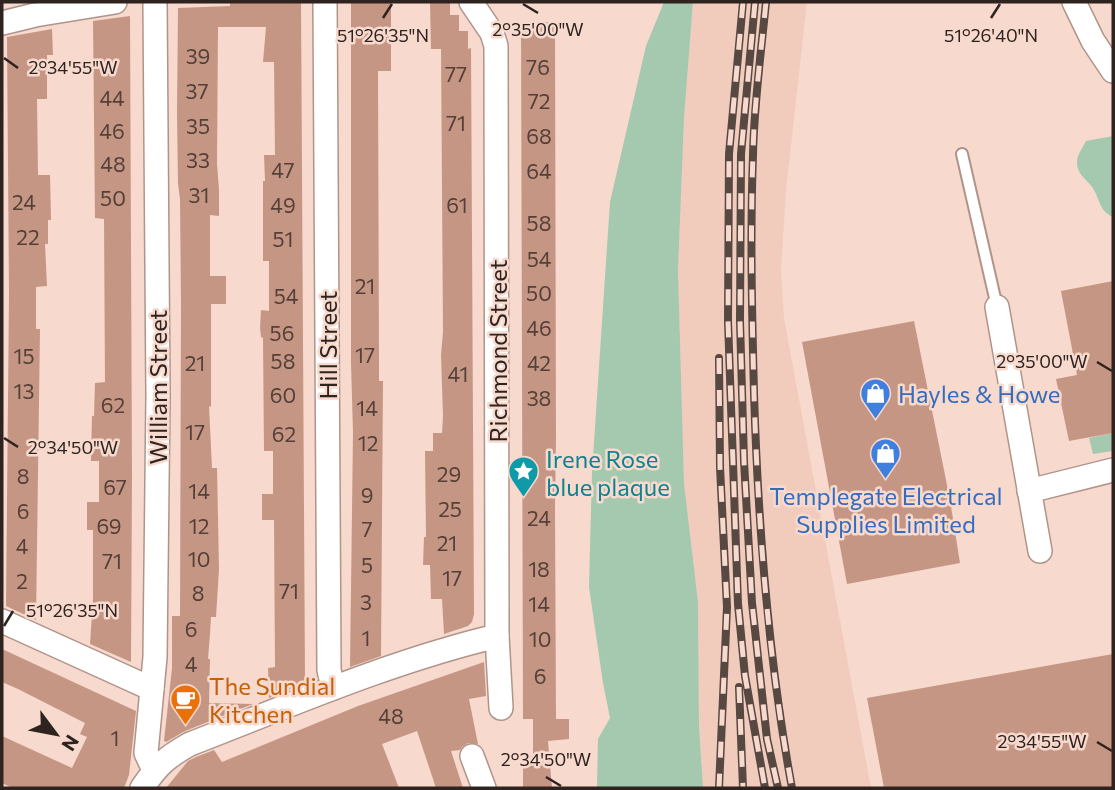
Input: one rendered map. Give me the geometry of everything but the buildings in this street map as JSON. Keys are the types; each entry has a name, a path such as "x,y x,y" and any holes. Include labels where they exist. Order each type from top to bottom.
{"street":[{"path":"2,23 115,2"},
{"name":"William Street","path":"148,779 146,752 155,657 158,396 155,2"},
{"name":"Hill Street","path":"325,2 329,656 333,688"},
{"name":"Richmond Street","path":"471,2 492,33 496,46 497,636 500,708"},
{"path":"1074,2 1093,41 1113,71"},
{"path":"997,307 1040,551"},
{"path":"1029,491 1113,470"},
{"path":"2,621 152,689"},
{"path":"148,779 169,756 190,744 333,688 458,645 497,636"},
{"path":"472,757 484,788"}],"lane":[{"path":"962,154 997,307"}],"shaded area":[{"path":"693,2 807,2 786,190 781,271 784,318 871,788 703,788 699,725 698,602 684,483 678,270 684,118"}],"green space":[{"path":"664,2 693,2 684,118 678,270 684,483 698,602 699,725 703,788 597,788 598,739 610,718 589,587 592,472 610,202 646,46"},
{"path":"1113,136 1113,217 1103,209 1092,186 1079,171 1077,162 1086,141"},
{"path":"1113,433 1113,451 1093,454 1089,438"}],"railway":[{"path":"743,2 729,154 728,321 738,604 745,676 765,788"},
{"path":"755,2 741,154 740,321 744,461 752,603 767,739 778,788"},
{"path":"766,2 753,155 751,244 754,393 766,592 776,690 792,788"},
{"path":"719,358 720,467 727,607 719,788"},
{"path":"739,687 743,788"}],"place":[{"name":"Hayles & Howe","path":"875,420"},
{"name":"Templegate Electrical Supplies Limited","path":"886,480"},
{"name":"Irene Rose blue plaque","path":"523,499"},
{"name":"The Sundial Kitchen","path":"186,726"}]}
